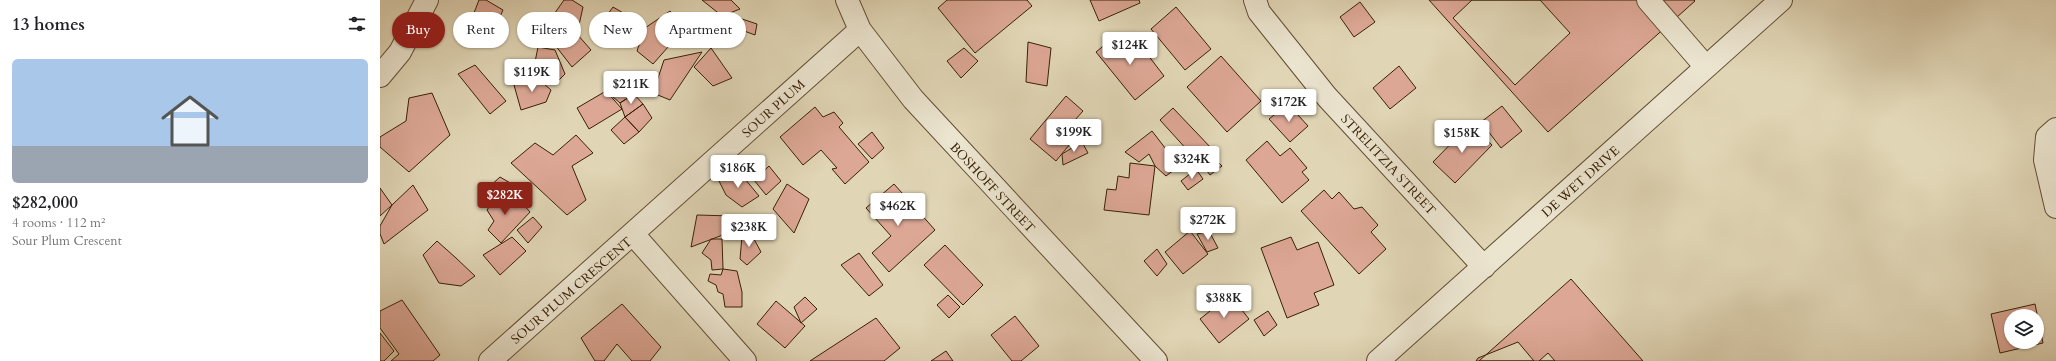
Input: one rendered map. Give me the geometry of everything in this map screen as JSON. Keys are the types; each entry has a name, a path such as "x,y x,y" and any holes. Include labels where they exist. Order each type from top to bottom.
{"street":[{"path":"380,76 400,52 427,0"},
{"name":"BOSHOFF STREET","path":"847,0 860,30 913,99 1156,361"},
{"name":"STRELITZIA STREET","path":"1255,0 1259,12 1327,97 1484,267"},
{"path":"1648,0 1706,68"},
{"name":"DE WET DRIVE","path":"1378,361 1781,0"},
{"name":"SOUR PLUM","path":"633,234 860,30"},
{"path":"2056,129 2047,137 2045,160 2056,207"},
{"name":"SOUR PLUM CRESCENT","path":"490,361 633,234 745,361"}],"building":[{"path":"479,0 486,0 503,10 502,12 474,12"},
{"path":"564,0 572,0 583,7 581,16 581,12 556,12"},
{"path":"702,0 731,0 740,9 732,12 717,12"},
{"path":"947,0 1027,0 1032,6 975,53 938,8"},
{"path":"1090,0 1139,0 1140,3 1099,21"},
{"path":"1429,0 1694,0 1695,1 1548,132"},
{"path":"1472,0 1540,0 1570,33 1515,85 1453,18"},
{"path":"1360,2 1375,22 1354,37 1340,17"},
{"path":"613,7 622,12 609,12"},
{"path":"1176,7 1211,49 1185,70 1151,29"},
{"path":"746,20 757,24 755,35 746,32"},
{"path":"655,21 655,48 667,48 653,64 637,51 638,48 647,48 647,27"},
{"path":"1119,33 1135,51 1141,46 1164,76 1135,100 1096,52"},
{"path":"581,39 591,50 572,67 557,48 581,48"},
{"path":"1028,42 1051,48 1047,86 1026,82"},
{"path":"538,48 555,50 565,74 559,80 534,67"},
{"path":"711,48 732,78 713,86 694,67"},
{"path":"964,48 978,61 961,78 947,61"},
{"path":"702,52 670,100 653,93 664,60"},
{"path":"1221,56 1261,101 1227,132 1187,87"},
{"path":"475,65 506,101 490,114 458,74"},
{"path":"1399,66 1416,88 1390,109 1373,88"},
{"path":"536,77 551,90 546,102 521,110 514,85"},
{"path":"627,82 634,94 620,103 612,96"},
{"path":"606,91 622,109 589,129 577,108"},
{"path":"432,93 450,135 409,172 380,147 380,137 406,121 409,98"},
{"path":"634,94 643,104 625,117 620,103"},
{"path":"1066,96 1083,111 1075,120 1084,127 1056,161 1030,139"},
{"path":"643,104 652,118 639,132 625,117"},
{"path":"1288,104 1308,126 1290,142 1269,119"},
{"path":"1502,106 1522,131 1501,148 1481,122"},
{"path":"815,107 823,117 834,112 843,123 839,127 869,162 845,184 832,169 837,168 821,150 803,165 780,137"},
{"path":"1173,108 1213,150 1199,163 1160,120"},
{"path":"625,117 639,132 624,144 611,130"},
{"path":"1470,124 1492,145 1455,183 1433,162"},
{"path":"1152,131 1179,166 1166,176 1155,166 1149,154 1139,162 1125,152"},
{"path":"872,132 884,148 872,159 858,144"},
{"path":"576,135 593,153 572,166 586,200 567,215 511,163 535,143 553,155"},
{"path":"1267,141 1280,156 1290,148 1307,168 1302,172 1309,180 1282,203 1246,160"},
{"path":"1082,142 1088,153 1063,165 1062,154"},
{"path":"1214,158 1222,166 1210,175 1203,166"},
{"path":"1130,163 1155,166 1149,215 1104,210 1107,189 1116,190 1118,176 1129,178"},
{"path":"769,166 781,181 766,195 754,180"},
{"path":"1196,169 1203,179 1188,190 1181,181"},
{"path":"730,172 745,179 759,196 742,207 726,195 719,181"},
{"path":"500,177 517,187 490,206 478,197"},
{"path":"787,184 809,199 794,233 773,209"},
{"path":"894,184 935,230 889,272 872,253 891,236 866,208"},
{"path":"413,185 428,210 384,244 380,234 380,226 392,205"},
{"path":"380,188 392,205 380,216"},
{"path":"502,188 515,208 522,203 530,212 501,243 488,230 494,221 487,210"},
{"path":"1324,190 1332,199 1339,192 1354,209 1362,207 1378,225 1371,232 1386,249 1359,274 1301,211"},
{"path":"697,215 732,216 728,233 691,247"},
{"path":"533,217 542,227 528,243 517,230"},
{"path":"748,228 761,252 747,265 740,259 742,236"},
{"path":"1190,231 1208,254 1183,274 1165,252"},
{"path":"1209,231 1218,248 1207,252 1197,234"},
{"path":"512,237 526,251 500,275 483,255"},
{"path":"1291,237 1297,250 1318,242 1334,285 1314,293 1319,305 1287,318 1261,248"},
{"path":"711,239 722,239 723,269 712,270 711,260 702,253"},
{"path":"437,241 475,276 461,286 439,283 423,255"},
{"path":"945,245 983,285 963,305 924,265"},
{"path":"1157,249 1167,264 1157,276 1144,261"},
{"path":"859,253 883,285 869,296 841,265"},
{"path":"723,269 737,271 742,292 742,307 725,307 723,294 718,292 716,285 708,281 710,274 721,275"},
{"path":"1571,279 1643,361 1479,361"},
{"path":"948,295 960,307 949,318 937,305"},
{"path":"1230,295 1249,319 1219,343 1200,319"},
{"path":"805,297 817,309 801,323 794,307"},
{"path":"402,300 440,355 433,361 391,361 399,354 380,328 380,311"},
{"path":"776,301 805,326 785,348 757,324"},
{"path":"622,304 661,347 650,361 632,361 617,344 604,361 595,361 581,338"},
{"path":"2035,304 2036,309 2013,309"},
{"path":"1268,311 1277,325 1264,336 1254,320"},
{"path":"2004,311 2004,349 2017,349 2000,353 1991,314"},
{"path":"1015,316 1039,346 1021,361 1012,361 991,335"},
{"path":"876,318 900,348 884,361 810,361"},
{"path":"380,333 394,351 384,361 380,361"},
{"path":"1518,342 1534,361 1476,361 1478,358"},
{"path":"946,351 953,361 931,361"},
{"path":"1548,353 1555,361 1539,361"}]}
